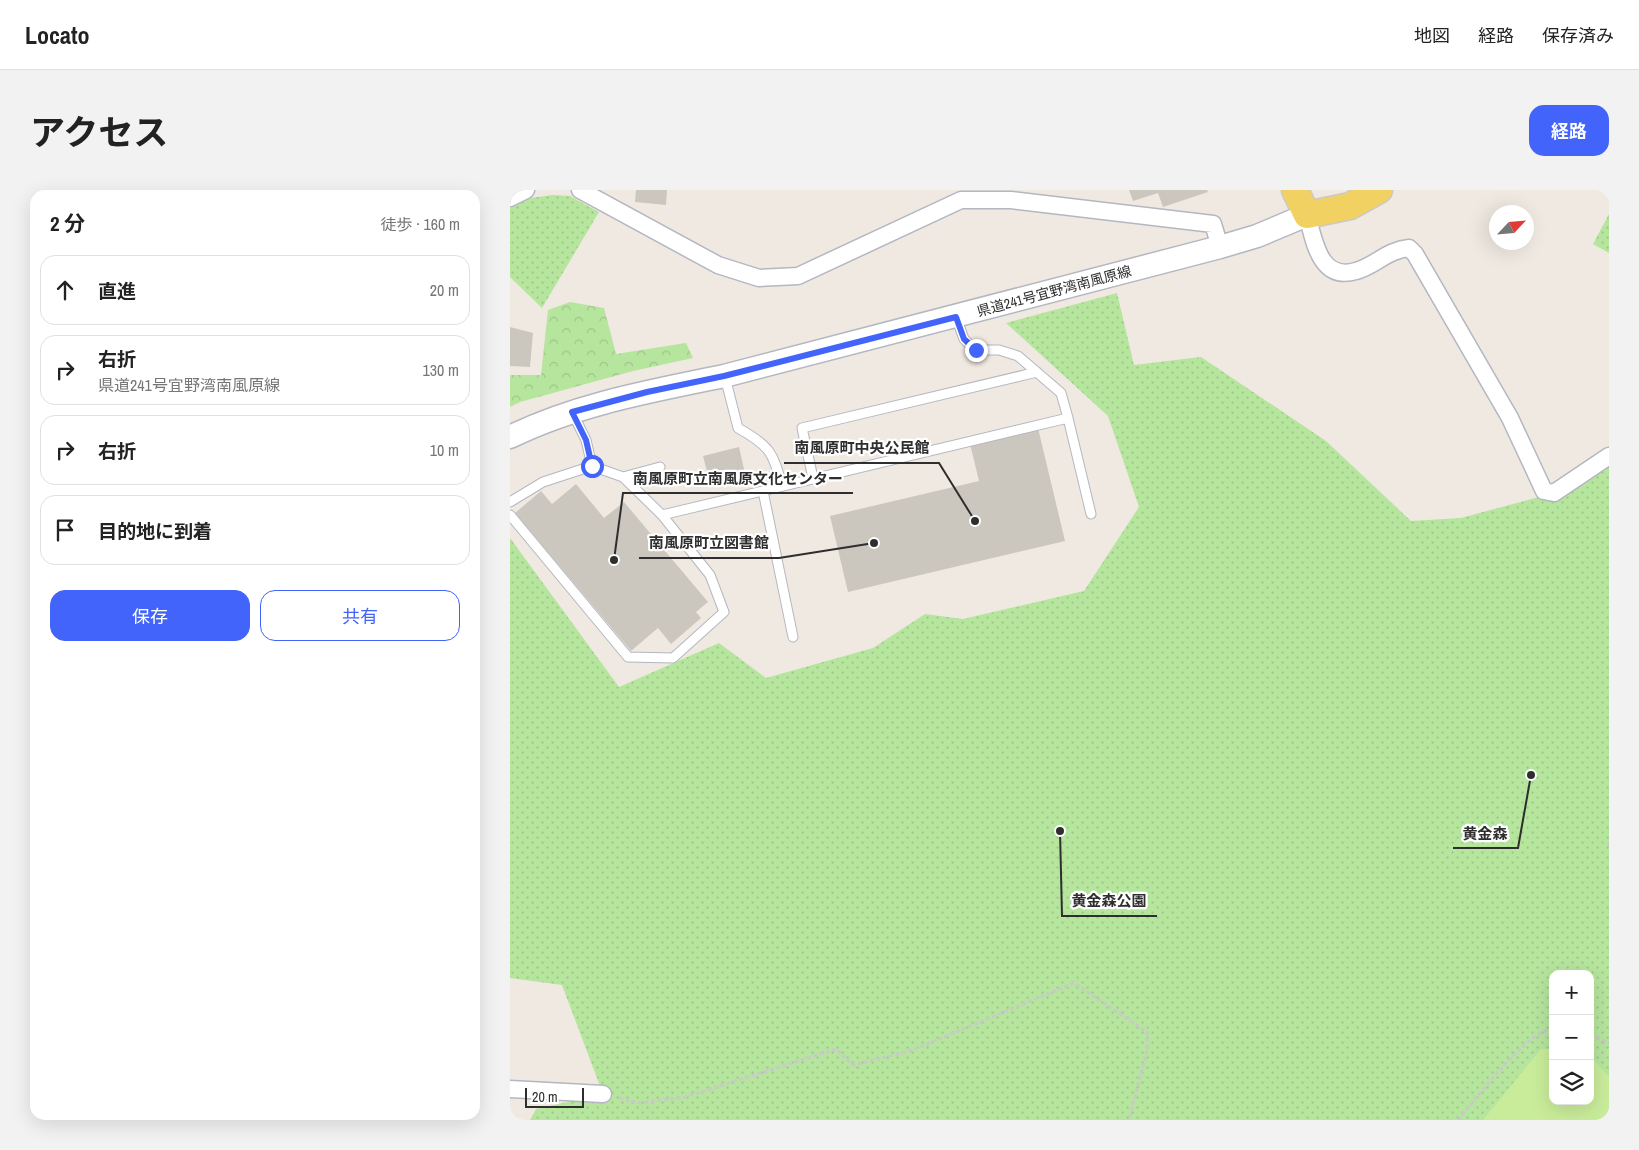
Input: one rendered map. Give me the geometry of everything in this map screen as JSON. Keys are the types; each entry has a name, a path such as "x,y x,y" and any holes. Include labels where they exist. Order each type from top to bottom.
{"main road":[{"path":"1295,190 1307,215"},
{"path":"1307,215 1336,190"},
{"path":"1307,215 1350,206 1379,190"},
{"name":"県道241号宜野湾南風原線","path":"510,437 572,412 647,392 724,376 956,317 1220,247 1257,236 1307,215"}],"street":[{"path":"510,198 526,190"},
{"path":"580,190 718,265 759,278 798,276 961,200 1010,200 1213,224 1220,247"},
{"path":"1307,215 1318,252 1323,262 1334,271 1356,272 1398,249 1409,248 1415,254 1510,418 1544,492 1554,493 1609,456"},
{"path":"510,1089 603,1094"}],"lane":[{"path":"956,317 964,339 976,350 999,350 1018,356 1061,392 1091,514"},
{"path":"813,478 802,428 1037,372"},
{"path":"724,376 738,428 760,440 774,457 782,486"},
{"path":"572,412 586,440 592,466"},
{"path":"662,515 1068,418"},
{"path":"510,502 543,482 592,466 623,477 662,515 710,575 724,612 673,658 628,657 510,515"},
{"path":"623,477 660,467"},
{"path":"762,491 793,637"}],"path":[{"path":"603,1094 640,1103 685,1097 836,1050 852,1065 910,1051 1074,983 1147,1032 1147,1050 1129,1120"},
{"path":"1458,1120 1526,1042 1549,1030"},
{"path":"1594,1037 1609,1043"}],"green space":[{"path":"553,195 570,196 599,212 542,308 510,277 510,208 530,198"},
{"path":"1609,214 1609,253 1593,244"},
{"path":"1117,293 1134,365 1201,357 1326,441 1411,521 1461,518 1576,487 1609,464 1609,1120 530,1120 536,1109 603,1094 562,985 510,978 510,538 619,687 719,643 766,678 873,648 925,614 963,619 1084,591 1139,507 1108,416 1006,323"},
{"path":"570,302 604,308 616,354 686,343 693,358 633,371 520,402 510,407 510,375 541,375 548,310"},
{"path":"1541,1049 1549,1049 1549,1105 1594,1105 1594,1060 1609,1077 1609,1120 1483,1120"}],"building":[{"path":"636,190 667,190 666,205 635,202"},
{"path":"1129,190 1207,190 1208,192 1163,207 1158,193 1133,201"},
{"path":"510,327 533,333 530,367 510,366"},
{"path":"1038,428 1065,541 848,592 830,516 979,481 970,444"},
{"path":"739,447 746,478 711,487 703,456"},
{"path":"576,484 604,518 624,502 708,602 696,612 701,618 671,644 658,628 631,651 515,513 541,491 552,504"}],"place":[{"name":"南風原町中央公民館","path":"975,521"},
{"name":"南風原町立図書館","path":"874,543"},
{"name":"南風原町立南風原文化センター","path":"614,560"},
{"name":"黄金森","path":"1531,775"},
{"name":"黄金森公園","path":"1060,831"}],"route":[{"path":"592,466 586,440 572,412 647,392 724,376 956,317 964,339 976,350"}]}
